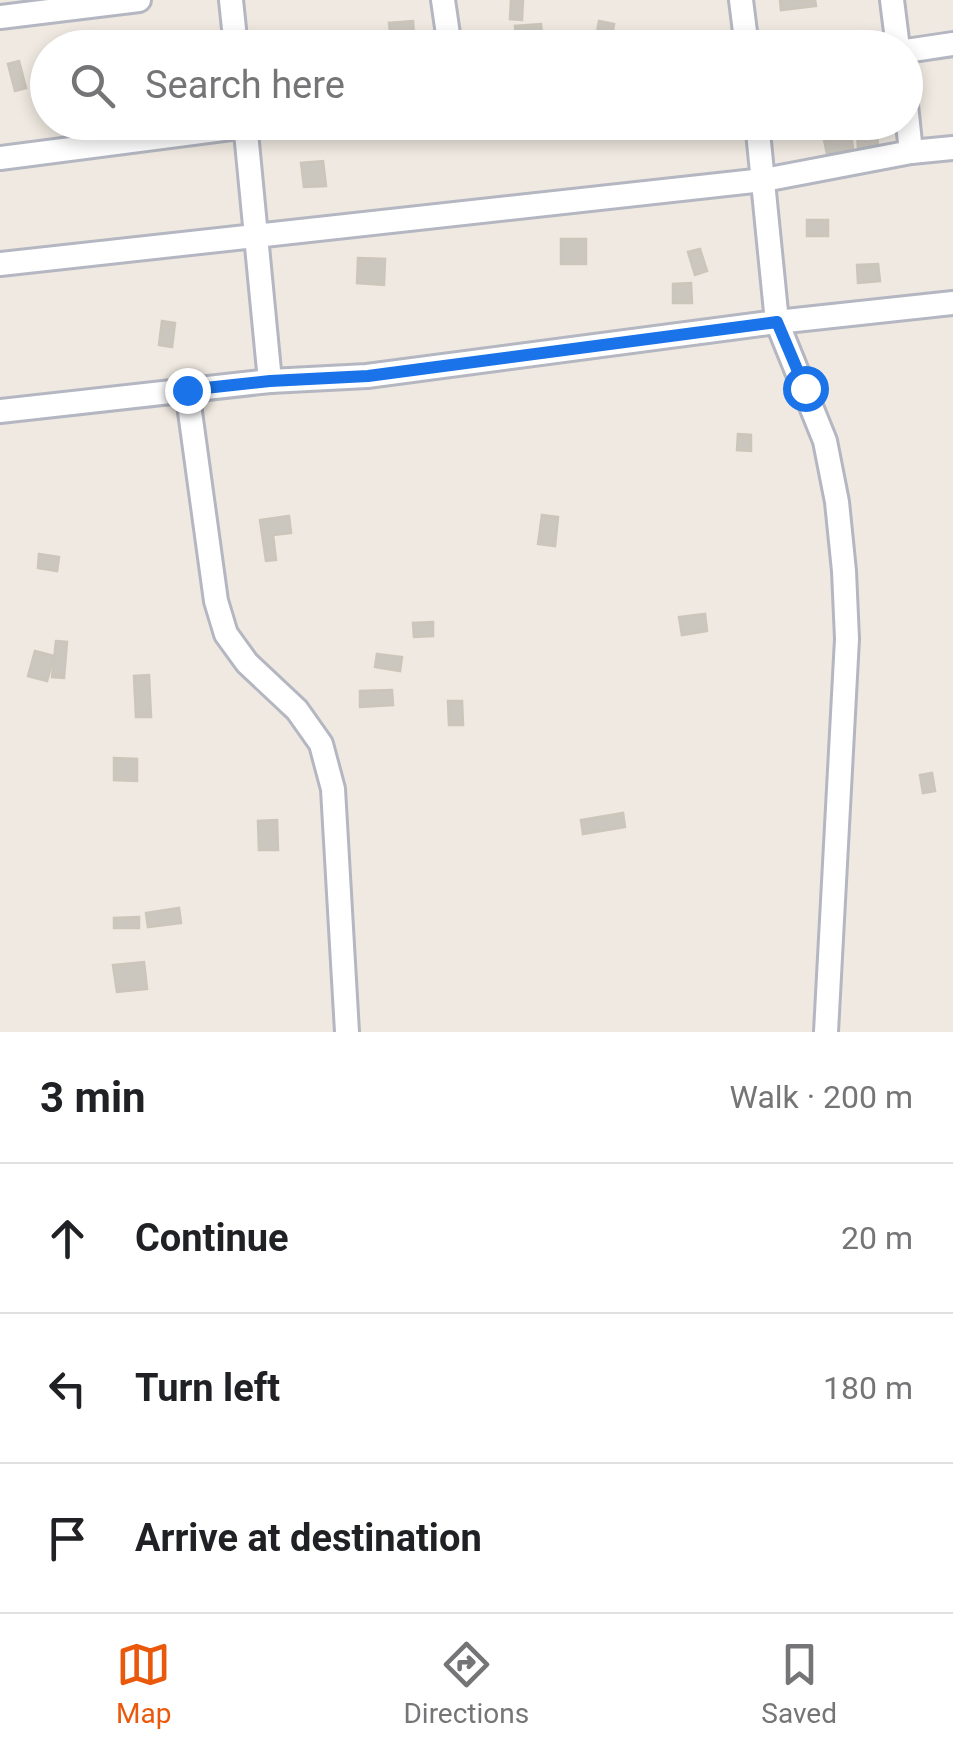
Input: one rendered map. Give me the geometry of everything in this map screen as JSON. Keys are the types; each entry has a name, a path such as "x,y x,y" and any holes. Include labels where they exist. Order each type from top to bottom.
{"street":[{"path":"0,17 139,0"},
{"path":"231,0 234,30"},
{"path":"443,0 447,30"},
{"path":"741,0 745,30"},
{"path":"892,0 896,30"},
{"path":"923,48 953,44"},
{"path":"0,158 130,140"},
{"path":"246,140 270,381"},
{"path":"759,140 777,322 824,442 844,571 846,639 826,1032"},
{"path":"910,140 911,152"},
{"path":"0,264 764,180 911,152 953,148"},
{"path":"0,411 270,381 368,376 953,303"},
{"path":"187,390 216,602 226,634 247,663 297,710 320,744 332,788 347,1032"}],"building":[{"path":"511,0 523,0 522,20 510,19"},
{"path":"780,0 815,0 816,6 781,10"},
{"path":"413,21 414,30 390,30 389,23"},
{"path":"599,21 614,24 613,30 597,30"},
{"path":"541,24 542,30 515,30 515,26"},
{"path":"19,61 26,88 15,91 8,64"},
{"path":"824,140 852,140 853,149 827,154"},
{"path":"858,140 878,140 878,149 858,150"},
{"path":"323,161 326,186 304,187 301,163"},
{"path":"807,220 828,220 828,236 807,236"},
{"path":"561,239 586,239 586,264 561,264"},
{"path":"700,249 707,271 695,275 688,252"},
{"path":"358,258 385,259 384,285 357,283"},
{"path":"878,264 880,281 858,283 857,265"},
{"path":"691,283 692,303 673,303 673,284"},
{"path":"162,321 175,323 172,347 159,345"},
{"path":"738,434 751,435 751,451 737,450"},
{"path":"542,515 558,517 555,546 538,544"},
{"path":"289,516 291,533 273,535 276,560 266,561 260,520"},
{"path":"39,554 59,557 57,571 38,568"},
{"path":"705,614 707,631 682,635 679,617"},
{"path":"433,622 433,636 414,637 413,623"},
{"path":"56,641 67,642 64,678 52,677"},
{"path":"35,651 54,656 47,681 28,676"},
{"path":"377,654 402,657 400,671 375,667"},
{"path":"149,675 151,717 136,717 134,676"},
{"path":"392,690 393,705 360,707 360,691"},
{"path":"448,701 462,701 463,725 449,725"},
{"path":"114,758 137,759 137,781 114,780"},
{"path":"932,773 935,791 923,793 920,775"},
{"path":"623,813 625,827 583,834 581,820"},
{"path":"277,820 278,850 259,850 258,821"},
{"path":"179,908 181,923 148,927 146,913"},
{"path":"139,917 139,928 114,928 114,918"},
{"path":"144,962 147,989 117,992 113,965"}],"route":[{"path":"187,390 368,376 777,322 805,388"}]}
